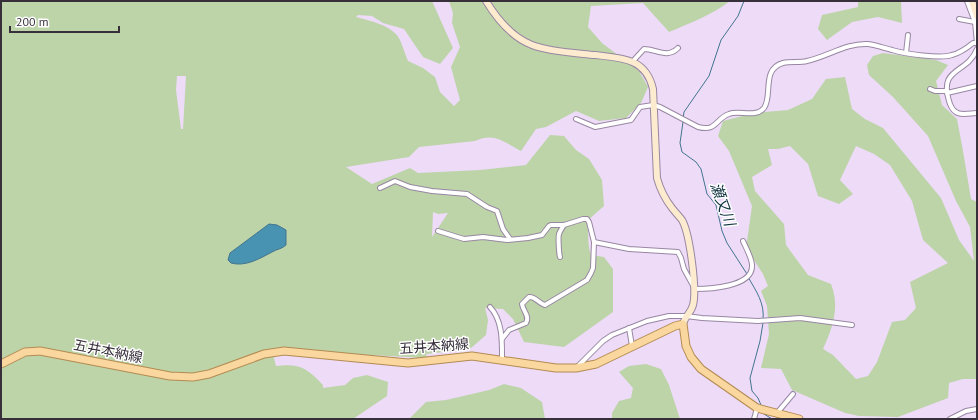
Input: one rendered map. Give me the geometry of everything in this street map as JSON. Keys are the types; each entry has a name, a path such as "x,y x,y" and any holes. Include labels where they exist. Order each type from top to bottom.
{"main road":[{"path":"486,1 494,15 511,32 534,46 563,51 620,57 640,66 649,76 653,89 657,178 665,198 683,222 687,236 695,289 691,310 686,316 683,324 686,346 701,369 757,408 799,419"},
{"path":"972,1 976,19"},
{"name":"五井本納線","path":"1,364 25,352 40,352 170,376 193,377 210,374 264,354 284,351 408,363 472,356 556,368 576,368 596,364 675,326 683,324"}],"street":[{"path":"576,119 595,127 610,125 631,120 640,107 654,105 698,127 710,128 728,114 758,112 764,108 771,75 774,68 782,64 797,61 806,62 853,45 869,44 906,53 946,57 954,55 973,43 977,43 976,19 967,1"},
{"path":"959,19 976,19"},
{"path":"906,53 908,35"},
{"path":"633,62 644,49 665,53 673,52 678,48"},
{"path":"976,113 956,114 951,108 947,92 947,80 953,72 971,59 977,49"},
{"path":"930,89 947,92 977,86"},
{"path":"380,188 395,181 410,187 432,191 467,194 487,207 497,211 503,229 510,239"},
{"path":"438,231 464,239 483,237 510,239 537,237 542,235 549,226 564,225 583,219 588,219 594,242 593,268 587,280 549,303 542,304 533,297 528,296 522,304 528,321 509,330 502,339"},
{"path":"560,257 558,252 560,243 558,236 564,225"},
{"path":"594,242 629,249 678,252 684,269 695,289 719,287 742,280 748,276 752,269 752,264 743,241"},
{"path":"490,307 494,311 502,336 502,360"},
{"path":"576,368 603,341 612,335 660,318 686,316 758,321 800,318 852,324"},
{"path":"629,328 632,346"},
{"path":"776,414 793,394"},
{"path":"754,419 757,408"},
{"path":"950,419 966,411 977,409"}],"green space":[{"path":"1,1 432,1 453,48 440,64 423,57 404,29 383,23 372,16 358,15 356,17 381,24 397,35 408,61 423,68 435,77 440,92 454,106 460,100 451,67 460,47 452,23 453,13 449,1 730,1 708,15 669,32 643,3 591,6 588,27 602,43 639,71 648,87 641,103 626,118 599,121 576,111 546,127 536,129 521,151 499,139 482,138 475,141 419,147 409,157 346,167 372,184 410,168 418,173 480,170 526,165 550,135 564,136 576,150 589,159 602,180 604,206 587,221 591,255 604,257 613,269 613,312 564,347 524,342 513,319 503,309 485,308 488,320 486,335 470,349 426,354 427,358 272,350 276,366 291,365 302,368 312,374 323,385 323,388 345,385 353,378 367,375 388,382 387,396 353,419 1,419","holes":["177,76 186,76 183,129 181,129 176,90","433,212 438,214 448,213 432,237"]},
{"path":"858,1 901,1 902,23 878,17 852,22 827,40 818,29 822,15 858,7"},
{"path":"883,53 936,60 948,65 936,81 942,105 957,119 971,199 977,202 977,379 963,379 949,383 948,398 898,417 859,416 845,413 792,390 781,369 761,368 769,334 767,306 761,291 768,286 763,274 746,248 752,206 729,151 718,136 723,121 754,113 788,110 812,99 826,79 845,77 852,109 865,119 883,128 941,198 959,240 974,261 970,227 956,201 928,136 893,97 869,75 867,65 873,56","holes":["790,146 808,164 818,196 839,204 853,194 840,180 856,146 874,154 890,165 912,201 923,240 948,263 910,282 916,308 905,320 892,322 877,362 868,376 856,379 833,355 823,349 830,333 835,309 834,292 831,284 808,275 786,245 784,224 755,191 752,177 772,165 768,149 778,149"]},
{"path":"646,364 661,369 669,385 680,419 612,419 612,413 619,401 631,398 633,388 619,372 629,366"},
{"path":"504,384 521,388 542,402 545,419 409,419 426,402 446,400 489,390"}],"water":[{"path":"269,224 277,225 286,230 286,245 257,260 247,263 236,264 231,263 228,260 230,253"}],"waterway":[{"name":"瀬又川","path":"683,119 684,112 709,76 721,40 738,16 744,1"},
{"name":"瀬又川","path":"683,122 680,143 682,152 696,162 701,169 707,194 716,205 722,231 727,243 747,274"},
{"name":"瀬又川","path":"748,277 757,292 763,308 763,320"},
{"name":"瀬又川","path":"761,405 758,398 752,391 750,378 760,341 763,323"},
{"name":"瀬又川","path":"764,414 772,419"}]}
